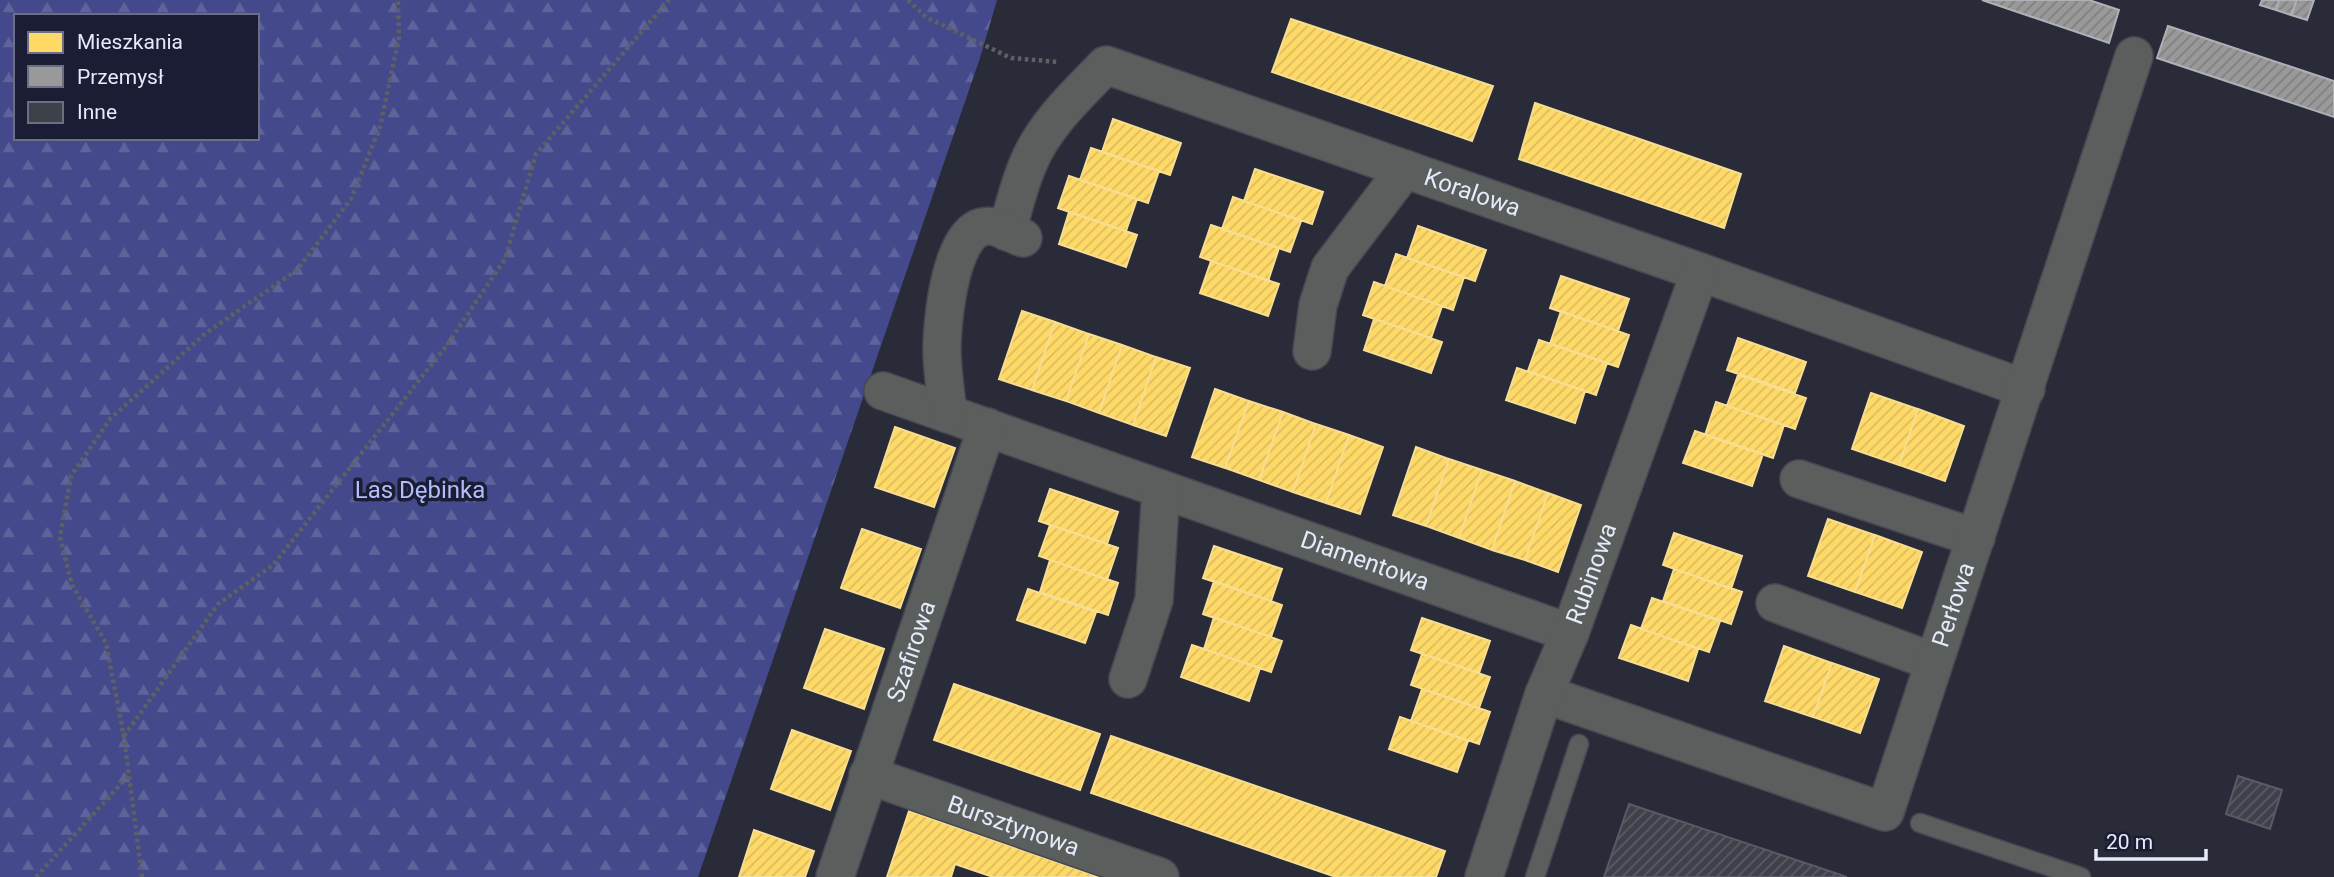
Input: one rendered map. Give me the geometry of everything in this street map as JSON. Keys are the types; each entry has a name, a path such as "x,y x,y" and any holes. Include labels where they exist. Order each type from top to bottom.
{"street":[{"name":"Perłowa","path":"1544,694 1885,811 2134,56"},
{"name":"Koralowa","path":"1106,65 2026,389"},
{"path":"948,414 942,351 950,280 958,253 968,237 980,227 993,226 1015,235 1028,163 1072,100 1106,65"},
{"path":"1312,351 1318,305 1329,268 1405,169"},
{"name":"Rubinowa","path":"1484,877 1544,694 1570,634 1700,272"},
{"name":"Diamentowa","path":"883,391 1570,634"},
{"name":"Szafirowa","path":"835,877 987,428"},
{"path":"1799,479 1976,538"},
{"path":"1128,679 1154,600 1161,489"},
{"path":"1774,603 1934,663"},
{"name":"Bursztynowa","path":"868,775 1160,877"}],"lane":[{"path":"1535,877 1579,744"},
{"path":"1920,822 2081,877"}],"path":[{"path":"142,877 124,737 106,643 72,585 60,537 71,476 110,419 206,333 297,270 351,198 380,127 399,37 398,0"},
{"path":"124,737 218,604 273,565 447,345 505,259 536,154 669,0"},
{"path":"908,0 926,17 1011,58 1106,65"},
{"path":"36,877 129,775"}],"green space":[{"name":"Las Dębinka","path":"0,0 997,0 980,58 698,877 0,877"}],"building: Mieszkania":[{"path":"1291,19 1493,86 1472,141 1272,72"},
{"path":"1535,103 1741,174 1724,228 1519,159"},
{"path":"1113,119 1181,143 1170,175 1102,152"},
{"path":"1091,148 1159,171 1148,203 1080,180"},
{"path":"1255,169 1323,192 1312,224 1244,201"},
{"path":"1069,176 1137,199 1126,231 1058,208"},
{"path":"1233,197 1301,221 1290,252 1222,229"},
{"path":"1069,212 1137,235 1126,267 1059,244"},
{"path":"1211,225 1279,248 1268,281 1200,257"},
{"path":"1418,226 1486,250 1475,281 1407,258"},
{"path":"1396,254 1464,277 1453,310 1385,286"},
{"path":"1211,261 1279,284 1268,316 1200,293"},
{"path":"1561,276 1629,299 1618,331 1550,308"},
{"path":"1374,282 1442,306 1431,338 1363,315"},
{"path":"1022,311 1055,322 1032,390 999,379"},
{"path":"1561,311 1629,335 1618,367 1550,344"},
{"path":"1374,319 1442,342 1431,373 1364,350"},
{"path":"1055,322 1089,334 1066,401 1032,390"},
{"path":"1089,334 1122,345 1099,413 1066,401"},
{"path":"1738,338 1806,362 1795,393 1727,370"},
{"path":"1539,340 1607,363 1596,395 1528,371"},
{"path":"1122,345 1156,357 1133,425 1099,413"},
{"path":"1156,357 1190,368 1166,436 1133,425"},
{"path":"1517,368 1585,391 1575,423 1506,400"},
{"path":"1738,375 1806,398 1795,429 1727,406"},
{"path":"1215,389 1249,401 1225,468 1192,457"},
{"path":"1871,393 1918,409 1899,465 1852,449"},
{"path":"1249,401 1283,412 1259,480 1225,468"},
{"path":"1716,402 1784,425 1773,458 1705,435"},
{"path":"1918,409 1964,426 1945,481 1899,465"},
{"path":"1283,412 1316,424 1293,492 1259,480"},
{"path":"1316,424 1349,435 1326,503 1293,492"},
{"path":"895,427 955,448 934,507 875,487"},
{"path":"1695,431 1763,454 1752,486 1683,463"},
{"path":"1349,435 1383,447 1360,514 1326,503"},
{"path":"1416,447 1449,459 1426,526 1393,515"},
{"path":"1449,459 1482,470 1459,538 1426,526"},
{"path":"1482,470 1515,481 1492,550 1459,538"},
{"path":"1515,481 1548,493 1525,560 1492,550"},
{"path":"1050,489 1118,512 1107,544 1039,521"},
{"path":"1548,493 1581,505 1558,572 1525,560"},
{"path":"1828,519 1875,535 1855,592 1808,576"},
{"path":"1050,525 1118,548 1107,580 1039,556"},
{"path":"862,529 921,549 900,608 841,588"},
{"path":"1674,533 1742,556 1731,589 1663,565"},
{"path":"1875,535 1922,552 1902,608 1855,592"},
{"path":"1214,546 1282,569 1271,601 1203,578"},
{"path":"1050,560 1118,583 1108,615 1040,592"},
{"path":"1674,569 1742,592 1731,624 1663,601"},
{"path":"1214,581 1282,605 1271,637 1203,614"},
{"path":"1028,589 1096,612 1085,643 1017,620"},
{"path":"1652,598 1720,621 1709,652 1641,629"},
{"path":"1214,617 1282,641 1271,672 1204,649"},
{"path":"1422,618 1490,641 1479,673 1411,650"},
{"path":"1631,625 1698,649 1688,681 1619,658"},
{"path":"825,629 884,649 864,709 804,688"},
{"path":"1192,645 1260,668 1249,701 1181,677"},
{"path":"1784,646 1832,663 1813,717 1765,701"},
{"path":"1422,654 1490,677 1479,708 1411,685"},
{"path":"1832,663 1879,679 1860,733 1813,717"},
{"path":"954,684 1100,734 1080,790 934,740"},
{"path":"1422,689 1490,712 1479,744 1411,721"},
{"path":"1400,717 1468,741 1457,772 1389,749"},
{"path":"792,730 851,751 830,810 771,789"},
{"path":"1111,736 1445,851 1436,877 1336,877 1091,793"},
{"path":"909,811 1100,877 993,877 955,864 951,877 887,877"},
{"path":"754,830 814,851 805,877 739,877"}],"building: Przemysł":[{"path":"1982,0 2089,0 2119,10 2109,43"},
{"path":"2262,0 2279,0 2276,10 2260,5"},
{"path":"2279,0 2297,0 2291,15 2276,10"},
{"path":"2297,0 2314,0 2307,20 2291,15"},
{"path":"2168,26 2334,81 2334,117 2157,58"}],"building: Inne":[{"path":"2238,776 2282,790 2270,829 2226,814"},
{"path":"1629,804 1847,877 1604,877"}]}
